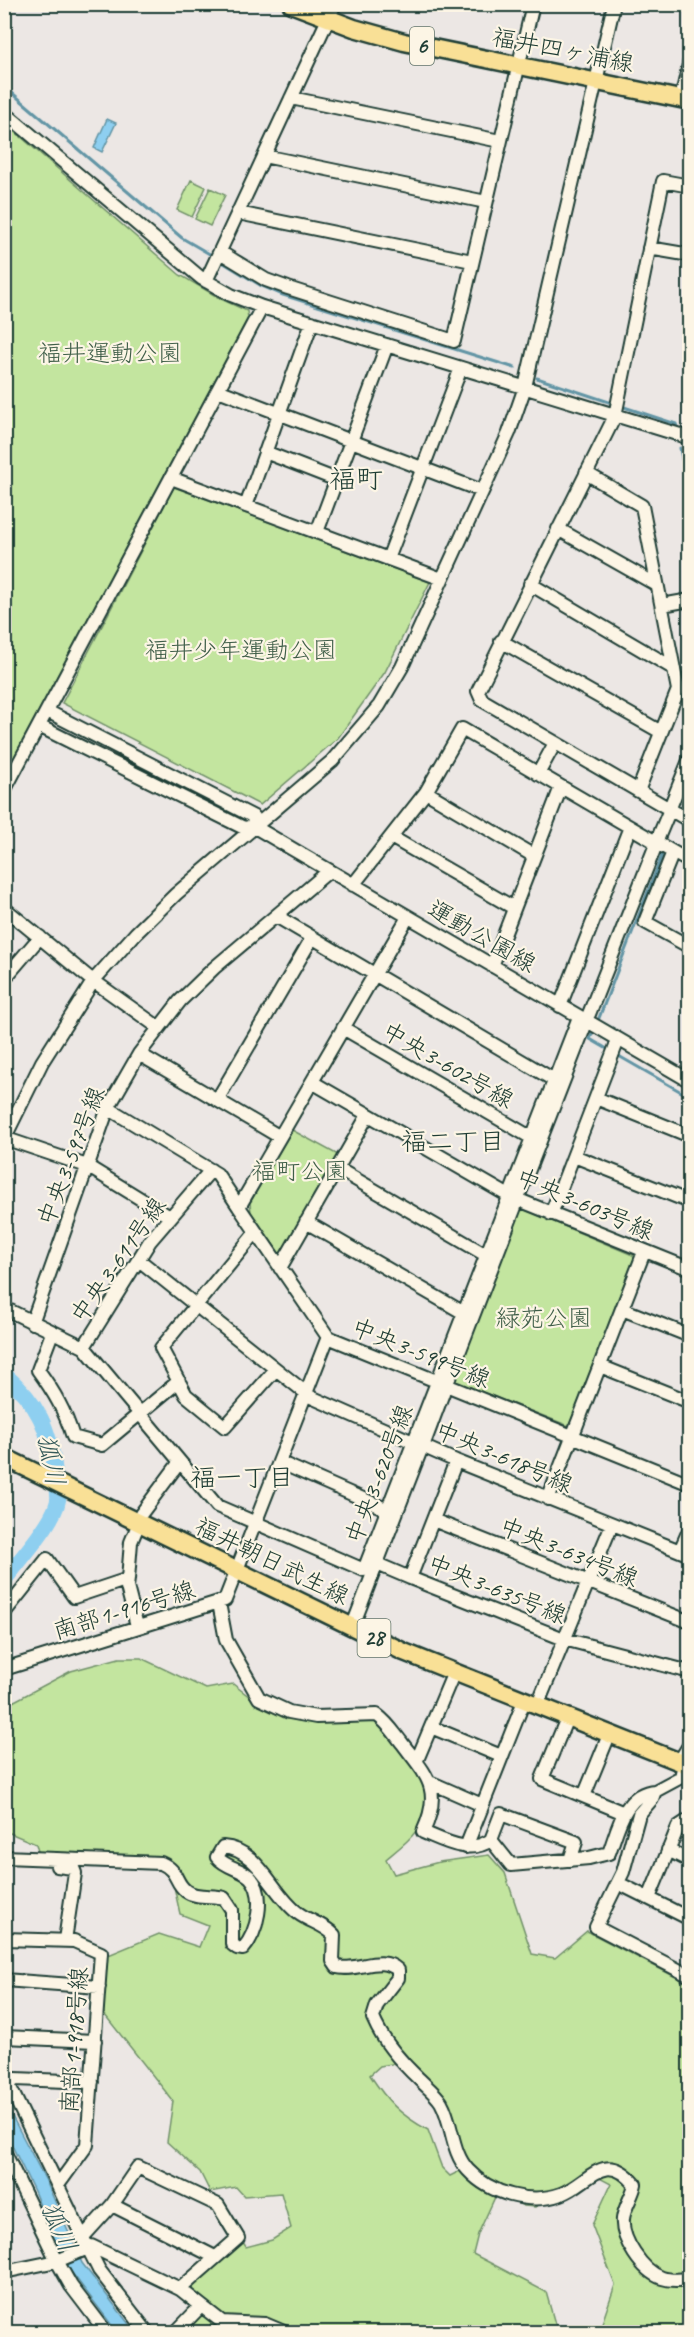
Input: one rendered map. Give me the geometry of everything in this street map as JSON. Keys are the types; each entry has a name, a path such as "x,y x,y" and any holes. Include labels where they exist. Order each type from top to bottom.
{"main road":[{"name":"福井四ヶ浦線","path":"291,4 332,12 396,40 685,100"},
{"name":"福井朝日武生線","path":"4,1457 404,1652 684,1764"}],"street":[{"path":"218,256 266,280 288,288 454,341 533,4"},
{"path":"171,1217 87,1166 5,1139 42,1062 94,980 136,933 176,894 332,761 374,713 402,667 509,433 525,387 614,4"},
{"path":"206,281 332,12"},
{"path":"685,100 690,60"},
{"path":"291,98 500,141"},
{"path":"4,112 206,281 262,307 525,387 616,408 690,438"},
{"path":"264,156 486,202"},
{"path":"690,186 663,181 616,408 478,691 478,696 690,821"},
{"path":"238,213 472,261"},
{"path":"649,248 690,255"},
{"path":"4,791 262,307"},
{"path":"246,506 312,322"},
{"path":"317,532 387,345"},
{"path":"388,559 461,368"},
{"path":"218,390 482,491"},
{"path":"265,452 337,480"},
{"path":"586,473 642,506 678,690 638,791"},
{"path":"171,478 442,579"},
{"path":"558,529 657,585"},
{"path":"530,584 673,668"},
{"path":"662,605 690,600"},
{"path":"501,641 661,732"},
{"path":"47,711 254,817 253,826"},
{"path":"39,726 243,828 253,826"},
{"path":"353,885 426,792 462,729 690,862"},
{"path":"538,774 555,743"},
{"path":"443,1385 584,1020 690,758"},
{"path":"492,966 561,787"},
{"path":"426,792 534,856"},
{"name":"運動公園線","path":"253,826 690,1081"},
{"path":"560,1006 630,827"},
{"path":"391,837 514,908"},
{"path":"673,852 645,921 690,947"},
{"name":"中央3-597号線","path":"32,1323 108,1108 140,1054 158,1027 214,968 329,871"},
{"path":"4,908 94,980 158,1027"},
{"path":"276,916 554,1080"},
{"path":"239,1207 408,917"},
{"path":"4,979 39,937"},
{"path":"217,1100 312,938"},
{"path":"443,1385 464,1313 486,1255 514,1199 532,1138 554,1080 584,1020"},
{"name":"中央3-602号線","path":"343,1028 532,1138"},
{"path":"551,1214 618,1040"},
{"path":"140,1054 280,1137"},
{"name":"中央3-603号線","path":"312,1082 514,1199 690,1269"},
{"path":"596,1098 690,1136"},
{"name":"中央3-599号線","path":"108,1108 217,1174 328,1337 690,1484"},
{"path":"280,1268 369,1115"},
{"path":"574,1156 690,1202"},
{"path":"338,1169 486,1255"},
{"name":"中央3-611号線","path":"84,1347 139,1260 171,1217 211,1170"},
{"path":"306,1222 464,1313"},
{"path":"256,1232 161,1348 186,1395 225,1428 276,1369"},
{"path":"548,1499 644,1252"},
{"name":"中央3-618号線","path":"139,1260 305,1393 456,1461 685,1553"},
{"path":"4,1308 84,1347 217,1506 256,1522"},
{"path":"622,1309 690,1336"},
{"path":"52,1333 38,1370 61,1403 73,1437 102,1444 179,1381"},
{"name":"南部1-916号線","path":"4,1669 225,1600 328,1337"},
{"path":"600,1366 690,1402"},
{"name":"中央3-620号線","path":"256,1522 364,1570 388,1510 420,1445 443,1385"},
{"path":"355,1620 420,1445"},
{"name":"中央3-635号線","path":"456,1461 410,1578 564,1639 690,1672"},
{"path":"279,1462 388,1510"},
{"path":"141,1514 179,1463"},
{"name":"中央3-634号線","path":"433,1520 690,1622"},
{"path":"466,1847 501,1756 564,1639 612,1524"},
{"path":"685,1553 690,1528"},
{"path":"136,1530 130,1542 126,1587 137,1626"},
{"path":"4,1613 47,1559 74,1597 128,1579"},
{"path":"377,1564 410,1578"},
{"path":"219,1603 221,1624 226,1640 259,1698 289,1712 316,1717 377,1715 392,1729 432,1783 482,1805"},
{"path":"417,1760 454,1672"},
{"path":"567,1718 542,1779 624,1813"},
{"path":"431,1727 501,1756"},
{"path":"584,1796 609,1735"},
{"path":"491,1840 511,1865 570,1860 609,1853 624,1813 633,1800 645,1792 655,1791 681,1777 690,1744"},
{"path":"432,1783 431,1814 423,1832 463,1848 486,1844 491,1840 501,1814 576,1842 570,1860"},
{"path":"655,1791 652,1799 639,1814 618,1882 596,1927 690,1976"},
{"path":"649,1898 678,1827 690,1819"},
{"path":"4,1857 161,1863 172,1868 184,1890 193,1894 224,1898 232,1910 232,1944 243,1949 253,1934 258,1892 249,1876 222,1863 217,1857 218,1851 223,1847 229,1847 253,1860 273,1888 291,1907 306,1918 328,1928 334,1935 333,1961 337,1967 346,1969 378,1963 392,1964 398,1970 398,1978 376,2005 373,2018 397,2057 441,2101 461,2159 470,2172 506,2194 536,2199 563,2194 595,2171 606,2168 628,2175 635,2184 623,2215 622,2226 630,2244 640,2260 653,2273 663,2278 690,2279"},
{"path":"668,1850 690,1861"},
{"path":"32,1858 73,1868 75,1873 65,1940"},
{"path":"618,1882 690,1919"},
{"name":"南部1-918号線","path":"4,1939 65,1940 101,1953 87,2145 58,2185"},
{"path":"4,1980 99,1987"},
{"path":"4,2037 95,2041"},
{"path":"92,2082 7,2079 99,2270 147,2332"},
{"path":"4,2151 71,2286 106,2332"},
{"path":"4,2272 58,2260 85,2244 138,2167 218,2205 238,2238 180,2289"},
{"path":"112,2205 215,2257"},
{"path":"85,2244 180,2289 222,2322 265,2324 284,2332"},
{"path":"176,2332 201,2306"}],"green space":[{"name":"福井運動公園","path":"5,123 180,275 247,311 248,318 5,774"},
{"path":"191,180 206,187 192,217 177,210"},
{"path":"210,188 225,195 210,226 195,219"},
{"name":"福井少年運動公園","path":"174,487 430,582 385,672 338,738 260,805 62,703"},
{"name":"福町公園","path":"292,1130 340,1156 284,1252 279,1253 251,1212 250,1203"},
{"name":"緑苑公園","path":"521,1208 635,1256 569,1426 454,1381"},
{"path":"119,1658 141,1658 206,1689 233,1684 259,1704 316,1721 347,1722 365,1719 382,1723 411,1761 429,1793 416,1831 386,1859 394,1874 439,1862 489,1855 505,1873 532,1954 555,1958 587,1931 689,1984 689,2332 599,2332 615,2285 592,2225 611,2184 596,2176 535,2207 524,2206 496,2195 478,2234 473,2254 546,2292 555,2324 562,2332 292,2332 265,2320 225,2318 187,2291 188,2286 241,2239 246,2247 272,2240 291,2228 281,2193 244,2196 236,2187 210,2192 200,2172 167,2142 173,2101 101,2010 106,1956 159,1934 199,1947 208,1925 180,1914 173,1882 164,1873 159,1858 39,1855 36,1844 5,1831 5,1706 71,1671","holes":["397,2063 436,2102 462,2170 450,2176 442,2168 428,2130 395,2107 370,2075 380,2066"]},
{"path":"205,2313 228,2325 228,2332 182,2332 200,2314"}],"water":[{"path":"107,119 116,123 102,152 94,148"},
{"path":"4,2101 46,2181 82,2263 135,2332 117,2332 69,2269 5,2131"}],"waterway":[{"path":"4,86 182,238 213,256"},
{"path":"219,260 260,285 283,295 515,368"},
{"path":"537,378 615,404"},
{"path":"621,406 676,424 677,427"},
{"path":"680,448 690,501"},
{"path":"681,810 690,787"},
{"path":"599,1018 663,853"},
{"path":"592,1034 590,1039 609,1050"},
{"path":"617,1055 690,1097"},
{"name":"狐川","path":"4,1374 34,1406 46,1430 58,1490 58,1500 50,1519 4,1580"}],"district":[{"name":"福町","path":"356,479"},
{"name":"福二丁目","path":"453,1141"},
{"name":"福一丁目","path":"242,1477"}]}
